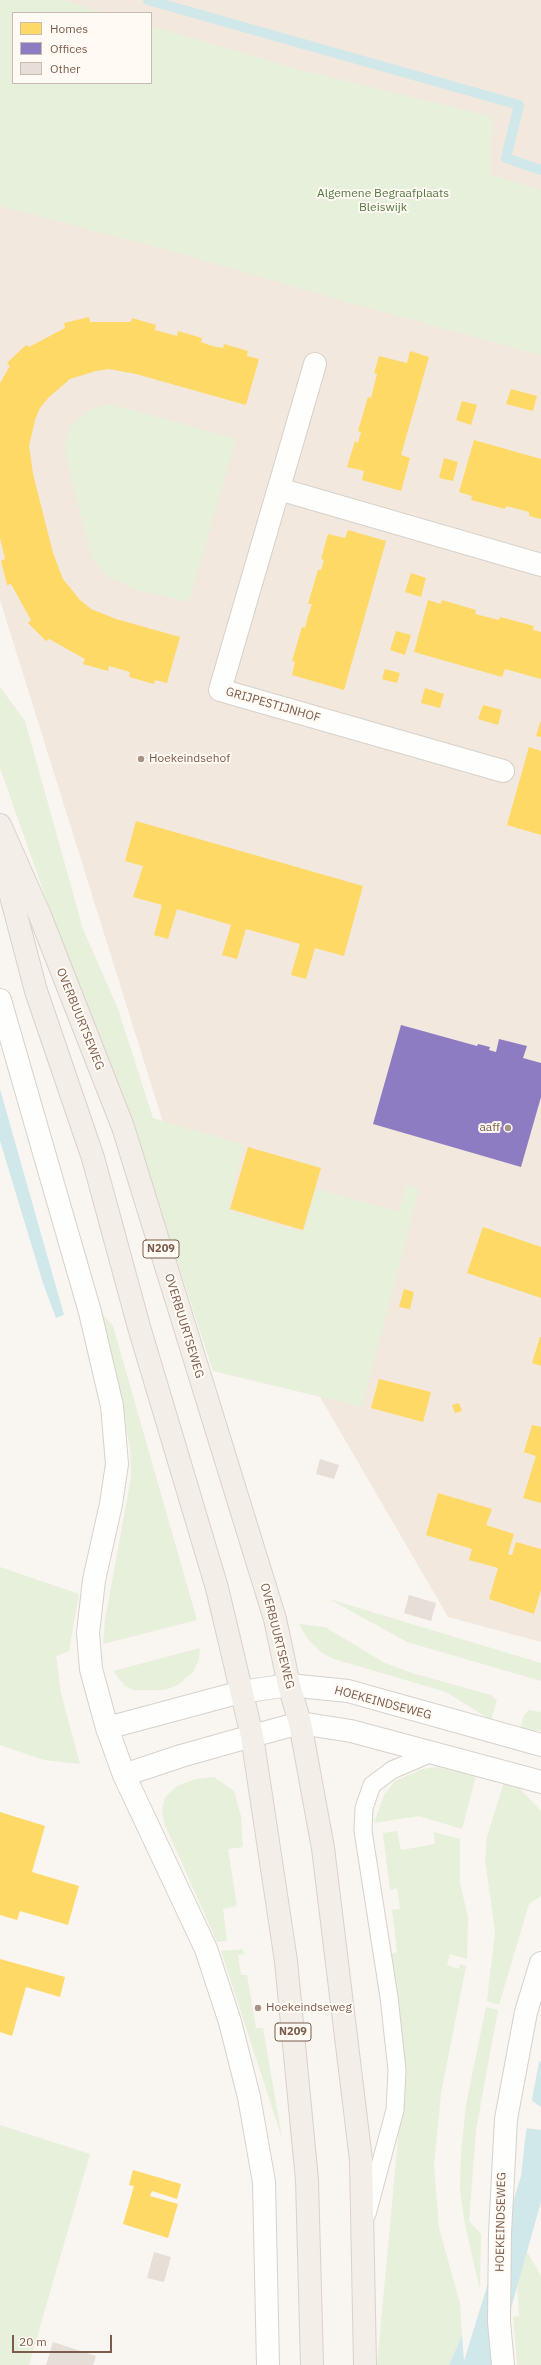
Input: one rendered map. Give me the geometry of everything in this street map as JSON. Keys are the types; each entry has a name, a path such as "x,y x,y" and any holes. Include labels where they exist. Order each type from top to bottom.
{"main road":[{"name":"OVERBUURTSEWEG","path":"0,825 39,913 123,1127 274,1619 288,1685 300,1723"},
{"name":"N209","path":"0,854 36,991 93,1158 139,1327 217,1588 252,1736 288,1977 307,2180 312,2365"},
{"name":"N209","path":"300,1723 324,1856 361,2160 365,2365"}],"street":[{"name":"GRIJPESTIJNHOF","path":"315,364 220,690 503,771"},
{"path":"279,489 541,565"},
{"path":"0,1000 90,1312 112,1406 117,1464 112,1504 94,1580 88,1633 91,1669 107,1728 124,1775 206,1949 230,2022 249,2097 264,2182 268,2365"},
{"name":"HOEKEINDSEWEG","path":"107,1728 241,1692 288,1685 348,1691 541,1745"},
{"path":"124,1775 181,1756 300,1723 351,1731 434,1752 541,1782"},
{"name":"HOEKEINDSEWEG","path":"503,2365 499,2322 502,2168 506,2119 526,2012 541,1963"}],"lane":[{"path":"362,2229 394,2110 397,2070 389,1997 363,1831 364,1808 372,1785 392,1770 434,1752"}],"shaded area":[{"path":"0,0 541,0 541,1642 448,1617 166,1132 0,600"}],"green space":[{"name":"Algemene Begraafplaats Bleiswijk","path":"0,0 62,0 103,12 12,12 12,84 152,84 152,26 300,70 493,117 490,175 541,190 541,355 365,307 161,248 0,206"},
{"path":"110,404 236,439 189,602 135,589 108,576 91,556 66,457 65,441 71,426 90,409"},
{"path":"0,687 25,721 83,929 118,1009 153,1118 244,1145 228,1210 302,1232 317,1189 399,1212 406,1185 420,1188 362,1407 213,1371 128,1111 56,927 0,768"},
{"path":"101,1313 113,1326 197,1620 103,1644 105,1620 131,1477 130,1446"},
{"path":"0,1567 79,1594 69,1651 56,1656 61,1693 80,1764 44,1760 0,1745"},
{"path":"329,1599 541,1663 541,1681 407,1642"},
{"path":"299,1624 325,1627 385,1663 412,1673 491,1695 497,1700 491,1720 446,1692 334,1659 322,1653 307,1638"},
{"path":"200,1648 199,1659 194,1671 178,1685 165,1690 133,1690 125,1686 113,1671"},
{"path":"529,1710 541,1712 541,1731 520,1728 524,1715"},
{"path":"437,1767 476,1776 462,1829 419,1816 374,1823 384,1795 395,1781 422,1769"},
{"path":"214,1777 234,1791 241,1816 243,1847 228,1849 237,1906 223,1909 227,1941 217,1942 164,1823 162,1810 165,1797 177,1786 196,1779"},
{"path":"504,1782 519,1788 541,1811 541,1896 529,1904 499,2005 487,2001 495,1932 485,1859 487,1837"},
{"path":"397,1831 401,1850 435,1844 434,1832 460,1839 460,1883 468,1917 467,1959 450,1954 447,1965 459,1969 460,1964 466,1966 441,2094 434,2166 439,2228 460,2303 462,2335 449,2365 377,2365 402,2096 389,1954 397,1952 392,1910 400,1909 397,1888 390,1890 383,1833"},
{"path":"243,1949 244,1954 238,1955 241,1975 247,1975 256,2028 263,2028 282,2138 221,1951"},
{"path":"486,2007 498,2010 476,2130 469,2221 481,2234 480,2290 464,2220 460,2189 461,2153 466,2105"},
{"path":"0,2125 90,2154 29,2365 0,2365"},
{"path":"527,2252 541,2276 541,2365 517,2365 513,2317 519,2316 517,2283"}],"water":[{"path":"0,1089 64,1315 56,1318 43,1283 0,1141"},
{"path":"541,2061 541,2202 495,2365 449,2365 462,2335 464,2361 521,2176 526,2132 539,2062"}],"pier":[{"path":"531,2100 541,2107 541,2130 525,2128"}],"building: Homes":[{"path":"89,317 90,322 131,322 132,318 156,325 155,330 177,336 178,331 202,338 201,342 212,346 223,348 224,344 248,351 247,356 259,359 246,405 136,374 109,369 96,371 70,379 49,397 40,408 35,420 29,446 33,474 53,553 63,579 80,600 91,609 116,619 180,637 167,683 155,680 154,684 129,677 130,672 109,666 108,671 83,664 85,659 49,639 46,641 28,623 31,620 11,584 7,585 1,561 5,559 0,538 0,383 10,366 7,363 26,345 29,347 65,328 64,323"},
{"path":"410,351 429,357 401,455 410,458 401,491 362,480 364,471 347,467 355,441 358,443 361,432 358,431 368,397 371,398 377,374 374,373 379,356 407,363"},
{"path":"511,389 537,396 533,411 506,404"},
{"path":"462,401 477,405 471,425 456,420"},
{"path":"474,440 541,459 541,519 529,516 529,512 518,509 506,506 505,509 471,500 472,496 459,492"},
{"path":"444,458 458,462 453,481 439,478"},
{"path":"348,530 386,541 344,690 292,675 295,662 292,661 302,627 305,628 312,604 308,604 318,570 321,570 324,560 321,559 328,534 345,538"},
{"path":"411,573 426,578 421,597 405,592"},
{"path":"428,600 441,604 442,600 476,610 475,614 499,620 500,617 534,626 533,630 541,632 541,679 505,669 502,677 414,652"},
{"path":"396,631 411,635 405,655 390,650"},
{"path":"385,669 400,673 397,683 382,679"},
{"path":"425,688 444,694 440,708 421,703"},
{"path":"483,705 502,710 498,725 478,719"},
{"path":"541,720 541,737 536,736"},
{"path":"529,747 541,751 541,835 507,825"},
{"path":"136,821 363,886 344,956 315,948 306,979 291,975 300,944 246,929 237,959 222,955 231,925 177,909 168,939 154,935 162,905 133,897 143,866 125,861"},
{"path":"248,1147 321,1168 303,1230 230,1209"},
{"path":"483,1227 541,1247 541,1298 467,1273"},
{"path":"404,1289 414,1292 410,1309 399,1307"},
{"path":"541,1337 541,1366 532,1363"},
{"path":"379,1379 431,1392 423,1422 371,1408"},
{"path":"459,1403 462,1411 455,1413 452,1405"},
{"path":"532,1425 541,1427 541,1503 523,1498 536,1456 524,1452"},
{"path":"438,1493 492,1509 486,1525 514,1534 508,1554 512,1555 516,1542 541,1549 541,1590 534,1614 489,1599 498,1568 469,1560 472,1549 426,1535"},
{"path":"0,1812 45,1826 32,1872 79,1886 68,1925 20,1911 17,1920 0,1915"},
{"path":"0,1959 65,1977 60,1997 26,1987 12,2036 0,2032"},
{"path":"133,2170 181,2184 177,2199 152,2191 150,2196 178,2204 168,2238 123,2224 134,2186 129,2185"}],"building: Offices":[{"path":"401,1025 477,1046 478,1044 490,1047 489,1050 496,1052 499,1039 527,1046 523,1058 541,1063 541,1097 521,1167 373,1124"}],"building: Other":[{"path":"320,1459 339,1465 334,1479 316,1474"},
{"path":"409,1595 436,1603 431,1621 404,1613"},
{"path":"154,2252 171,2257 164,2282 147,2278"},
{"path":"53,2342 96,2356 93,2365 46,2365"}],"waterway":[{"path":"148,0 519,105 506,158 541,170"}],"place":[{"name":"Hoekeindsehof","path":"141,759"},
{"name":"aaff","path":"508,1128"},
{"name":"Hoekeindseweg","path":"258,2008"}]}
